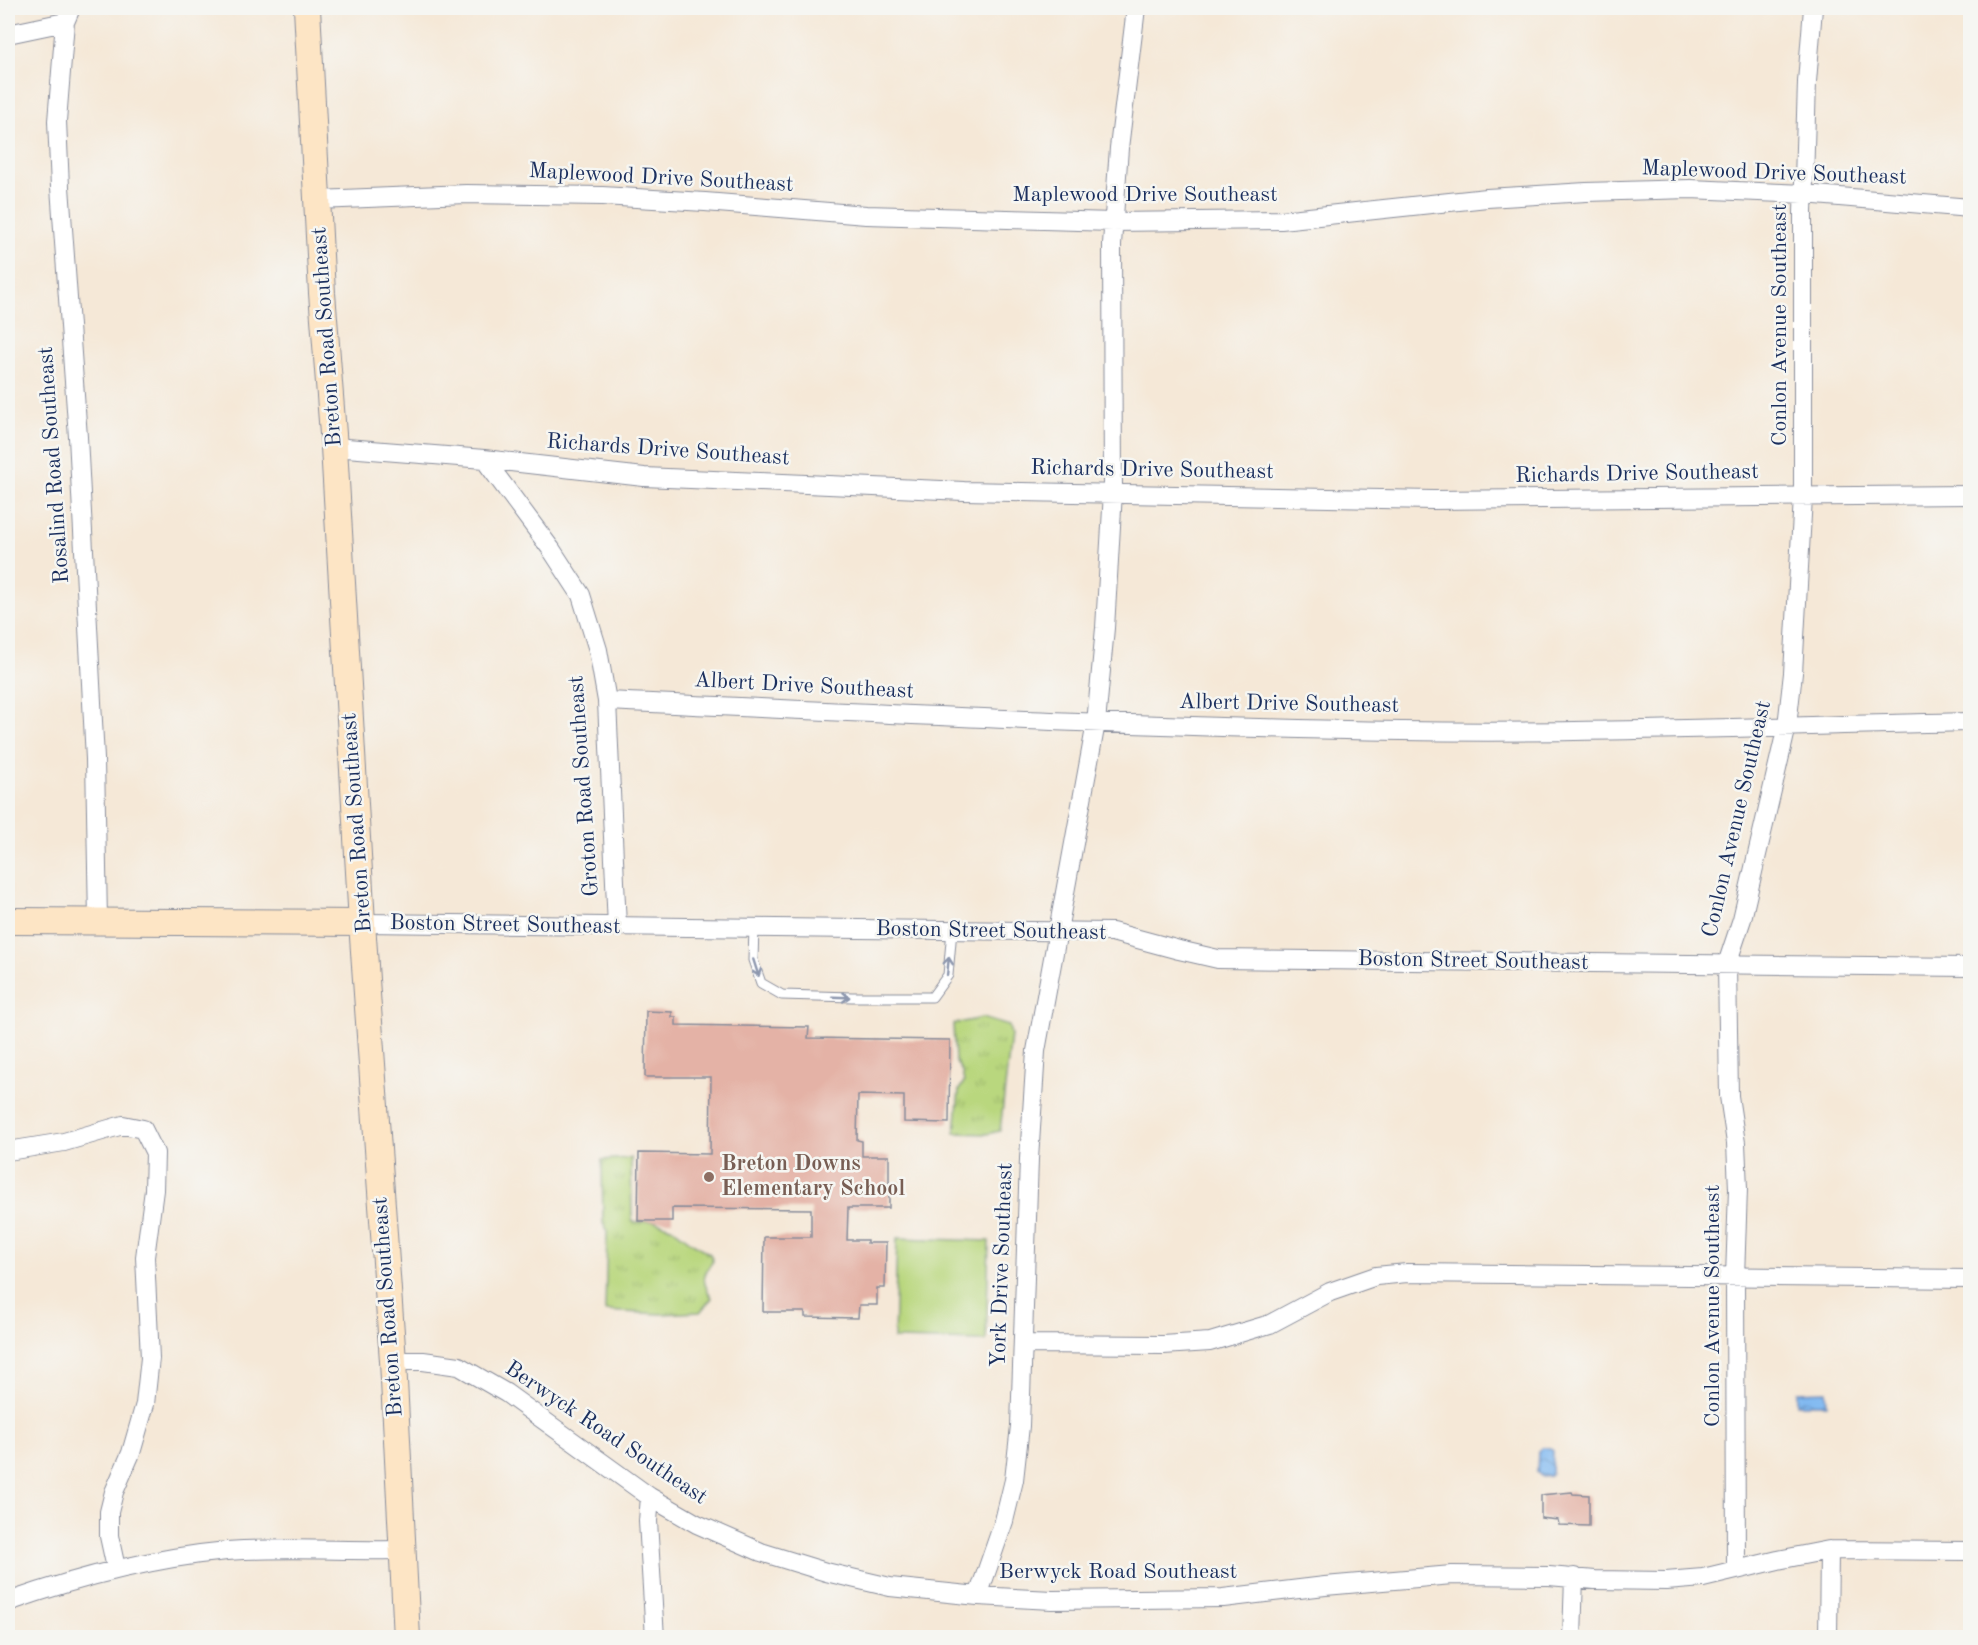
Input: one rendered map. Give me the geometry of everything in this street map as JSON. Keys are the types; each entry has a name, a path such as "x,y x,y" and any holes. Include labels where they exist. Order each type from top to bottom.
{"main road":[{"name":"Breton Road Southeast","path":"307,8 322,293 334,447 362,923 393,1361 407,1638"},
{"name":"Boston Street Southeast","path":"8,921 362,923"}],"street":[{"name":"York Drive Southeast","path":"978,1596 1004,1521 1014,1480 1020,1426 1029,1159 1036,1051 1096,723 1105,628 1113,492 1113,222 1119,148 1136,8"},
{"name":"Conlon Avenue Southeast","path":"1736,1569 1735,1277 1738,1188 1736,1143 1729,1096 1727,964 1742,919 1787,726 1793,673 1803,497 1804,194 1807,82 1813,8"},
{"path":"8,34 68,15"},
{"name":"Rosalind Road Southeast","path":"68,15 57,121 78,437 95,747 98,921"},
{"name":"Maplewood Drive Southeast","path":"318,200 466,195 603,196 866,215 1113,222 1281,220 1487,198 1690,189 1804,194 1971,208"},
{"name":"Richards Drive Southeast","path":"334,447 484,459 644,477 964,491 1113,492 1433,500 1971,495"},
{"name":"Groton Road Southeast","path":"484,459 551,549 580,595 597,650 607,701 617,927"},
{"name":"Albert Drive Southeast","path":"607,701 1096,723 1403,731 1593,732 1971,722"},
{"name":"Boston Street Southeast","path":"362,923 1112,932 1218,959 1971,967"},
{"path":"8,1151 64,1142 123,1125 143,1129 155,1153 154,1190 145,1257 150,1358 145,1404 109,1512 109,1536 116,1568"},
{"path":"1024,1344 1163,1345 1210,1342 1270,1324 1330,1293 1376,1276 1407,1273 1971,1279"},
{"name":"Berwyck Road Southeast","path":"393,1361 423,1361 459,1366 506,1393 650,1497 697,1524 761,1552 826,1572 890,1587 978,1596 1052,1600 1223,1598 1452,1575 1666,1581 1703,1578 1829,1550 1971,1551"},
{"path":"650,1497 648,1521 654,1638"},
{"path":"8,1602 116,1568 227,1551 401,1550"},
{"path":"1828,1638 1829,1550"},
{"path":"1572,1638 1574,1577"}],"lane":[{"path":"754,928 753,960 761,983 782,995 852,997 932,997 948,975 952,930"}],"green space":[{"path":"982,1018 1009,1026 1011,1035 1000,1131 987,1134 955,1133 959,1090 964,1082 962,1072 955,1060 953,1024"},
{"path":"631,1158 632,1220 636,1222 653,1221 671,1227 710,1254 713,1261 704,1279 712,1298 700,1312 661,1314 605,1311 607,1232 603,1223 602,1160"},
{"path":"897,1238 989,1241 986,1341 894,1339"}],"water":[{"path":"1826,1391 1827,1404 1797,1404 1797,1392"},
{"path":"1542,1448 1550,1448 1553,1451 1550,1476 1542,1477 1537,1472 1538,1452"}],"building":[{"name":"Breton Downs Elementary School","path":"646,1011 672,1012 672,1017 676,1017 676,1025 809,1027 808,1038 950,1040 949,1123 904,1122 904,1096 858,1095 857,1140 862,1141 862,1156 889,1156 889,1208 848,1208 847,1240 886,1243 885,1288 877,1288 877,1305 859,1305 858,1318 805,1317 805,1312 763,1312 764,1237 811,1237 811,1209 672,1208 672,1221 638,1221 639,1153 710,1154 711,1077 645,1077"},
{"path":"1572,1492 1589,1495 1589,1526 1559,1525 1558,1520 1541,1518 1541,1495"}],"place":[{"name":"Breton Downs Elementary School","path":"709,1177"}]}
